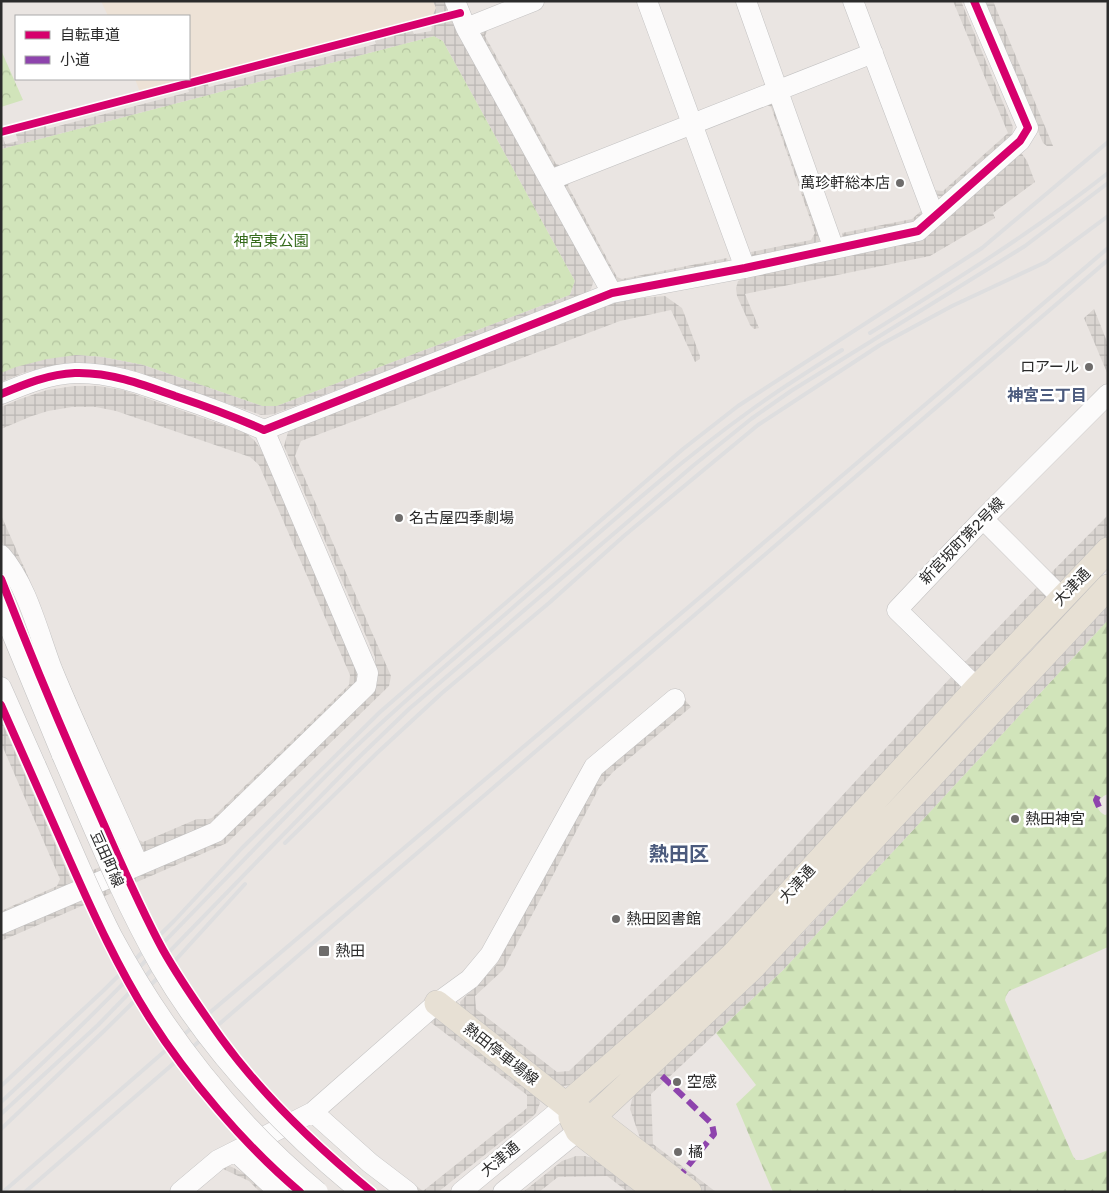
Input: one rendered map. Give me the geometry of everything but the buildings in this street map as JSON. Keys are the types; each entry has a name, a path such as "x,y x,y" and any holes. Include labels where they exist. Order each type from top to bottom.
{"main road":[{"name":"大津通","path":"566,1105 669,1015 734,952 977,688 1108,550"},
{"name":"大津通","path":"586,1124 751,969 1108,587"},
{"name":"熱田停車場線","path":"437,1003 566,1105 657,1192"},
{"name":"熱田停車場線","path":"586,1124 689,1192"}],"street":[{"path":"455,1 466,28 612,293"},
{"path":"466,28 534,1"},
{"path":"647,1 745,268"},
{"path":"746,1 834,249"},
{"path":"853,1 934,216"},
{"path":"264,430 612,293 745,268 918,231 1020,141 1028,128 974,1"},
{"path":"550,180 873,52"},
{"path":"1,394 46,378 73,373 99,374 126,379 227,414 264,430 368,673 366,686 216,832 1,924"},
{"name":"新宮坂町第2号線","path":"977,688 897,610 983,518 1108,394"},
{"path":"983,518 1062,598"},
{"path":"1,555 11,566 21,585 53,670 138,864"},
{"name":"豆田町線","path":"1,607 109,863 137,923 162,968 188,1007 237,1073 281,1122 329,1166 361,1192"},
{"name":"豆田町線","path":"1,687 112,935 142,986 167,1025 216,1091 259,1137 318,1192"},
{"path":"180,1192 218,1160 313,1112 437,1003 470,979 490,955 594,767 675,699"},
{"name":"大津通","path":"461,1192 566,1105"},
{"path":"313,1112 370,1163 408,1192"},
{"name":"大津通","path":"503,1192 586,1124"},
{"path":"236,1152 279,1192"}],"shaded area":[{"path":"101,1 433,1 436,8 432,17 190,79 190,15 108,15"},
{"path":"433,1 449,1 594,280 591,289 585,295 274,414 261,415 129,370 98,364 46,367 23,373 1,382 1,373 47,359 76,355 102,357 143,365 262,406 277,406 570,295 575,281 443,41 434,36 1,149 1,128 432,17 436,8","holes":["429,24 432,27 431,31 414,34 412,30","375,39 376,44 209,87 207,83","188,88 189,92 47,129 45,125","15,131 18,141 5,144 2,134"]},
{"path":"953,1 961,1 1013,127 1012,135 942,197 936,195 933,190 943,191 1008,133"},
{"path":"985,1 993,1 1053,146 1047,146 1043,143"},
{"path":"488,29 485,36 556,164 563,166 556,170 552,167 480,36 481,32"},
{"path":"135,80 187,80 140,92"},
{"path":"775,103 822,238 819,242 752,257 751,252 811,240 815,233 771,107 765,104"},
{"path":"1018,154 1022,154 1027,161 1035,182 993,213 995,218 930,256 745,294 759,328 754,329 750,325 737,296 736,288 738,281 744,278 923,239"},
{"path":"570,179 568,186 617,277 622,279 727,258 728,262 615,283 563,185"},
{"path":"923,207 926,211 914,223 843,238 842,233 912,219"},
{"path":"665,296 682,308 700,356 700,359 695,362 671,310 620,321 301,441 295,456 391,676 389,686 227,843 1,941 1,934 214,841 371,694 377,681 375,657 284,446 288,432 294,425 607,304"},
{"path":"1094,309 1108,344 1108,375 1084,318"},
{"path":"74,386 98,386 123,390 246,433 254,440 261,449 358,673 358,682 213,825 144,853 138,851 22,576 1,540 1,515 27,574 61,665 137,839 143,842 197,819 212,818 349,685 350,675 259,465 250,457 116,411 96,407 72,407 48,411 1,429 1,407 47,390"},
{"path":"1108,515 1108,537 1062,584 1048,576"},
{"path":"1041,583 1048,599 979,670 973,672 963,664"},
{"path":"1108,601 1108,620 783,970 651,1094 653,1144 716,1192 704,1192 647,1148 640,1138 630,1109 636,1092 803,933"},
{"path":"953,675 959,681 960,691 741,931 582,1079 570,1085 556,1085 461,1011 460,1002 496,965 592,783 605,769 685,700 691,707 613,772 599,788 503,970 475,996 476,1009 557,1072 569,1071 729,919"},
{"path":"1,720 71,880 122,857 125,847 128,856 124,861 1,917 1,911 57,886 60,879 1,743"},
{"path":"434,1018 440,1020 538,1096 540,1103 536,1113 531,1118 438,1192 417,1192 324,1113 329,1107 329,1115 371,1152 423,1191 527,1108 527,1095 429,1021"},
{"path":"576,1156 597,1159 640,1192 628,1192 607,1176 558,1177 539,1192 523,1192 562,1161"},
{"path":"226,1165 252,1178 267,1192 260,1192 249,1181 221,1168"}],"green space":[{"name":"神宮東公園","path":"434,36 443,41 575,281 570,295 277,406 262,406 143,365 102,357 76,355 1,373 1,149"},
{"path":"1,50 23,100 1,107"},
{"name":"熱田神宮","path":"1108,620 1108,794 1101,798 1098,807 1101,813 1108,814 1108,947 1009,991 1005,1000 1073,1156 1076,1160 1083,1160 1108,1150 1108,1192 773,1192 736,1104 756,1085 716,1033 783,970"}],"railway":[{"path":"1,1086 103,991 174,921 242,848 380,712 683,449 738,406 982,248 1108,142"},
{"path":"870,333 1021,236 1108,173"},
{"path":"1,1114 98,1025 354,762 409,709 694,465 751,419 791,391 1025,246 1108,183"},
{"path":"285,843 377,753 442,693 549,603 625,535 758,425 880,345 952,306 1046,262 1108,216"},
{"path":"3,1192 181,1037 698,599 1108,248"},
{"path":"25,1192 1108,260"},
{"path":"1,1102 81,1026 314,788 394,711 692,455 770,396 842,350"},
{"path":"1,1129 171,965 245,884"}],"marked path":[{"path":"1098,796 1096,800 1099,807"},
{"path":"662,1076 712,1124 714,1134 683,1172"}],"cycle path":[{"path":"1,394 46,377 75,373 101,374 150,387 264,430 612,293 745,268 918,231 1020,141 1028,128 974,1"},
{"path":"1,132 460,13"},
{"path":"1,579 84,780 137,898 170,961 221,1038 255,1080 311,1139 372,1192"},
{"path":"1,705 97,921 127,980 149,1017 181,1063 218,1110 259,1154 300,1192"}],"place":[{"name":"萬珍軒総本店","path":"900,183"},
{"name":"ロアール","path":"1089,367"},
{"name":"名古屋四季劇場","path":"399,518"},
{"name":"熱田神宮","path":"1015,819"},
{"name":"熱田図書館","path":"616,919"},
{"name":"熱田","path":"324,951"},
{"name":"空感","path":"677,1082"},
{"name":"橘","path":"678,1152"}],"district":[{"name":"神宮三丁目","path":"1047,395"},
{"name":"熱田区","path":"679,854"}]}
